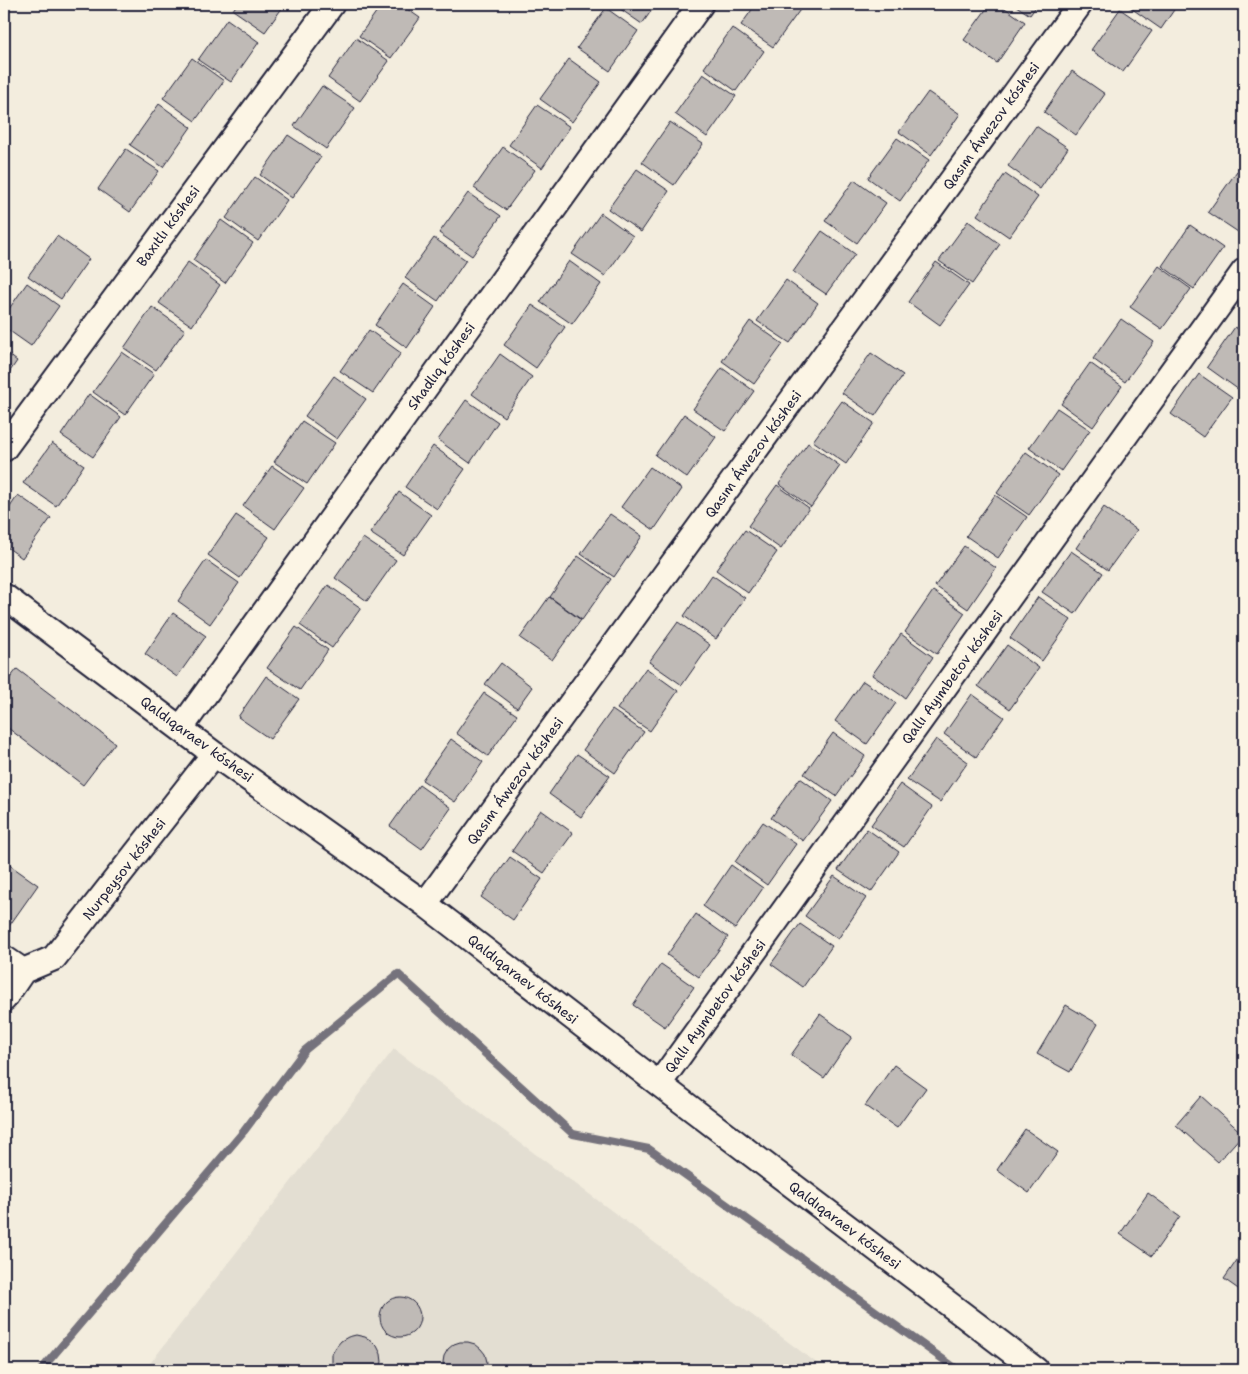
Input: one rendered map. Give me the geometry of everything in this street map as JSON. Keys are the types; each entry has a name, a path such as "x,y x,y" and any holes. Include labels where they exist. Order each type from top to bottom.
{"street":[{"name":"Baxıtlı kóshesi","path":"4,448 332,4"},
{"name":"Shadlıq kóshesi","path":"181,728 701,4"},
{"name":"Qasım Áwezov kóshesi","path":"425,904 1080,4"},
{"name":"Qallı Ayımbetov kóshesi","path":"659,1084 1244,271"},
{"name":"Qaldıqaraev kóshesi","path":"4,596 214,754 425,904 1036,1370"},
{"name":"Nurpeysov kóshesi","path":"4,999 13,965 54,958 214,754"}],"shaded area":[{"path":"394,1049 826,1370 145,1370"}],"building":[{"path":"237,4 285,4 265,32 233,10"},
{"path":"382,4 400,4 420,18 391,58 359,36"},
{"path":"613,4 656,4 642,24"},
{"path":"756,4 797,4 802,7 773,47 741,25"},
{"path":"990,4 999,4 1025,22 997,63 964,40"},
{"path":"1013,4 1038,4 1030,15"},
{"path":"1130,4 1178,4 1161,29 1128,6"},
{"path":"606,8 638,31 610,71 577,48"},
{"path":"1120,9 1152,31 1123,72 1091,50"},
{"path":"227,19 259,42 231,82 198,60"},
{"path":"732,28 764,51 736,91 704,68"},
{"path":"356,38 389,61 360,101 328,78"},
{"path":"192,58 224,81 195,121 163,98"},
{"path":"569,59 601,82 572,122 540,99"},
{"path":"1072,71 1105,94 1076,135 1044,112"},
{"path":"703,74 736,96 707,137 675,114"},
{"path":"322,86 355,108 326,149 294,126"},
{"path":"928,92 960,114 931,155 899,132"},
{"path":"159,104 191,127 163,167 130,145"},
{"path":"537,105 570,127 542,168 509,145"},
{"path":"670,122 703,144 674,185 642,162"},
{"path":"1036,126 1068,148 1040,189 1008,166"},
{"path":"288,135 321,157 292,198 260,175"},
{"path":"897,138 929,160 900,201 868,178"},
{"path":"503,147 535,170 506,210 474,188"},
{"path":"126,149 159,171 130,212 98,189"},
{"path":"637,169 669,191 641,232 608,209"},
{"path":"1237,171 1244,176 1244,229 1241,234 1208,212"},
{"path":"1005,174 1038,197 1009,237 977,215"},
{"path":"255,177 287,200 258,241 226,218"},
{"path":"854,180 886,203 857,243 825,221"},
{"path":"468,193 501,216 472,256 439,233"},
{"path":"601,213 633,236 605,276 572,254"},
{"path":"221,220 253,243 225,283 193,260"},
{"path":"968,221 1000,244 972,284 939,261"},
{"path":"1190,225 1223,248 1194,289 1162,266"},
{"path":"822,231 855,254 826,294 793,272"},
{"path":"57,236 89,259 61,299 28,276"},
{"path":"434,238 466,260 438,301 405,278"},
{"path":"569,261 601,284 572,324 540,302"},
{"path":"188,262 220,285 192,326 159,303"},
{"path":"936,262 969,285 940,325 908,302"},
{"path":"1159,266 1191,289 1162,329 1130,307"},
{"path":"786,280 818,303 790,343 757,321"},
{"path":"27,283 59,306 31,346 4,327 4,316"},
{"path":"403,284 435,307 407,348 375,325"},
{"path":"532,305 565,327 536,368 504,345"},
{"path":"152,307 185,330 156,370 124,348"},
{"path":"1121,319 1154,342 1125,382 1093,359"},
{"path":"750,321 783,344 754,384 722,361"},
{"path":"1235,327 1244,333 1244,383 1239,390 1207,367"},
{"path":"369,330 401,353 373,393 340,371"},
{"path":"4,351 17,361 4,380"},
{"path":"122,352 154,374 125,415 93,392"},
{"path":"871,353 903,375 875,416 842,393"},
{"path":"500,354 532,377 504,417 472,394"},
{"path":"1090,363 1122,386 1093,427 1061,404"},
{"path":"722,368 754,391 725,431 693,409"},
{"path":"1199,374 1232,397 1203,437 1171,414"},
{"path":"334,376 366,399 337,439 305,416"},
{"path":"89,394 121,417 93,457 61,435"},
{"path":"466,400 498,422 470,463 438,440"},
{"path":"842,401 874,423 846,464 813,441"},
{"path":"1057,408 1090,430 1061,471 1029,448"},
{"path":"684,414 716,437 687,478 655,455"},
{"path":"302,421 335,443 307,484 274,462"},
{"path":"52,443 84,465 56,506 23,483"},
{"path":"808,443 840,466 811,507 779,484"},
{"path":"433,446 465,469 437,509 405,487"},
{"path":"1026,452 1058,475 1029,515 997,493"},
{"path":"272,466 304,488 275,529 243,506"},
{"path":"650,467 682,489 654,530 621,507"},
{"path":"777,485 809,508 781,549 748,526"},
{"path":"399,492 431,515 403,555 370,533"},
{"path":"18,495 51,518 22,558 4,545 4,516"},
{"path":"995,495 1027,517 998,558 966,536"},
{"path":"1104,507 1137,530 1108,570 1076,548"},
{"path":"610,514 642,536 614,577 581,554"},
{"path":"236,515 269,537 240,578 208,555"},
{"path":"745,530 777,552 748,593 716,570"},
{"path":"363,538 396,560 367,601 335,578"},
{"path":"964,546 996,568 968,609 935,586"},
{"path":"1071,551 1103,573 1075,614 1042,592"},
{"path":"578,556 611,579 582,620 550,597"},
{"path":"206,560 239,583 210,624 178,601"},
{"path":"712,575 745,598 716,639 684,616"},
{"path":"328,585 361,608 332,648 300,625"},
{"path":"933,591 965,613 937,654 905,632"},
{"path":"549,597 581,620 552,660 520,638"},
{"path":"1038,597 1071,620 1042,661 1010,638"},
{"path":"173,613 206,636 177,677 145,654"},
{"path":"678,622 710,645 682,685 649,662"},
{"path":"296,627 328,650 300,690 267,668"},
{"path":"901,634 933,657 905,698 872,675"},
{"path":"1007,645 1039,668 1010,709 978,686"},
{"path":"501,663 532,687 517,708 485,684"},
{"path":"646,668 678,691 650,731 617,709"},
{"path":"17,669 115,743 83,785 4,725 4,686"},
{"path":"266,676 299,699 270,739 238,717"},
{"path":"863,681 896,703 867,744 835,721"},
{"path":"484,693 517,715 488,756 456,733"},
{"path":"972,694 1004,717 976,757 944,734"},
{"path":"612,710 644,732 615,773 583,750"},
{"path":"833,733 865,756 836,796 804,774"},
{"path":"451,739 483,762 455,802 422,780"},
{"path":"936,739 968,762 940,802 907,780"},
{"path":"577,754 610,776 581,817 549,794"},
{"path":"800,778 832,801 803,841 771,818"},
{"path":"900,784 932,807 904,847 871,825"},
{"path":"419,785 451,808 422,849 390,826"},
{"path":"541,810 573,833 544,873 512,851"},
{"path":"763,822 796,844 767,885 735,862"},
{"path":"867,829 899,852 871,892 838,870"},
{"path":"510,857 542,879 513,920 481,897"},
{"path":"4,861 38,885 7,929 4,927"},
{"path":"731,865 763,888 735,929 703,906"},
{"path":"834,876 866,898 838,939 805,916"},
{"path":"696,914 728,937 699,977 667,955"},
{"path":"800,924 832,946 803,987 771,964"},
{"path":"661,964 694,987 665,1027 633,1005"},
{"path":"1066,1005 1098,1024 1070,1072 1037,1054"},
{"path":"820,1014 852,1037 824,1078 791,1055"},
{"path":"894,1065 926,1088 897,1128 865,1106"},
{"path":"1201,1096 1243,1134 1218,1162 1176,1125"},
{"path":"1025,1129 1058,1152 1029,1193 997,1170"},
{"path":"1148,1193 1180,1216 1152,1256 1120,1234"},
{"path":"1244,1250 1244,1293 1224,1279"},
{"path":"404,1297 411,1300 417,1306 420,1317 419,1325 411,1334 404,1337 396,1337 389,1334 381,1325 380,1313 383,1306 392,1298"},
{"path":"356,1335 365,1337 377,1346 382,1362 379,1370 334,1370 332,1354 336,1347 341,1341"},
{"path":"460,1342 475,1344 481,1349 485,1354 487,1362 485,1370 444,1370 444,1356 448,1349"},
{"path":"571,1364 579,1365 589,1370 555,1370"}],"waterway":[{"path":"41,1370 244,1131 305,1050 398,974 573,1134 649,1149 958,1370"}]}
